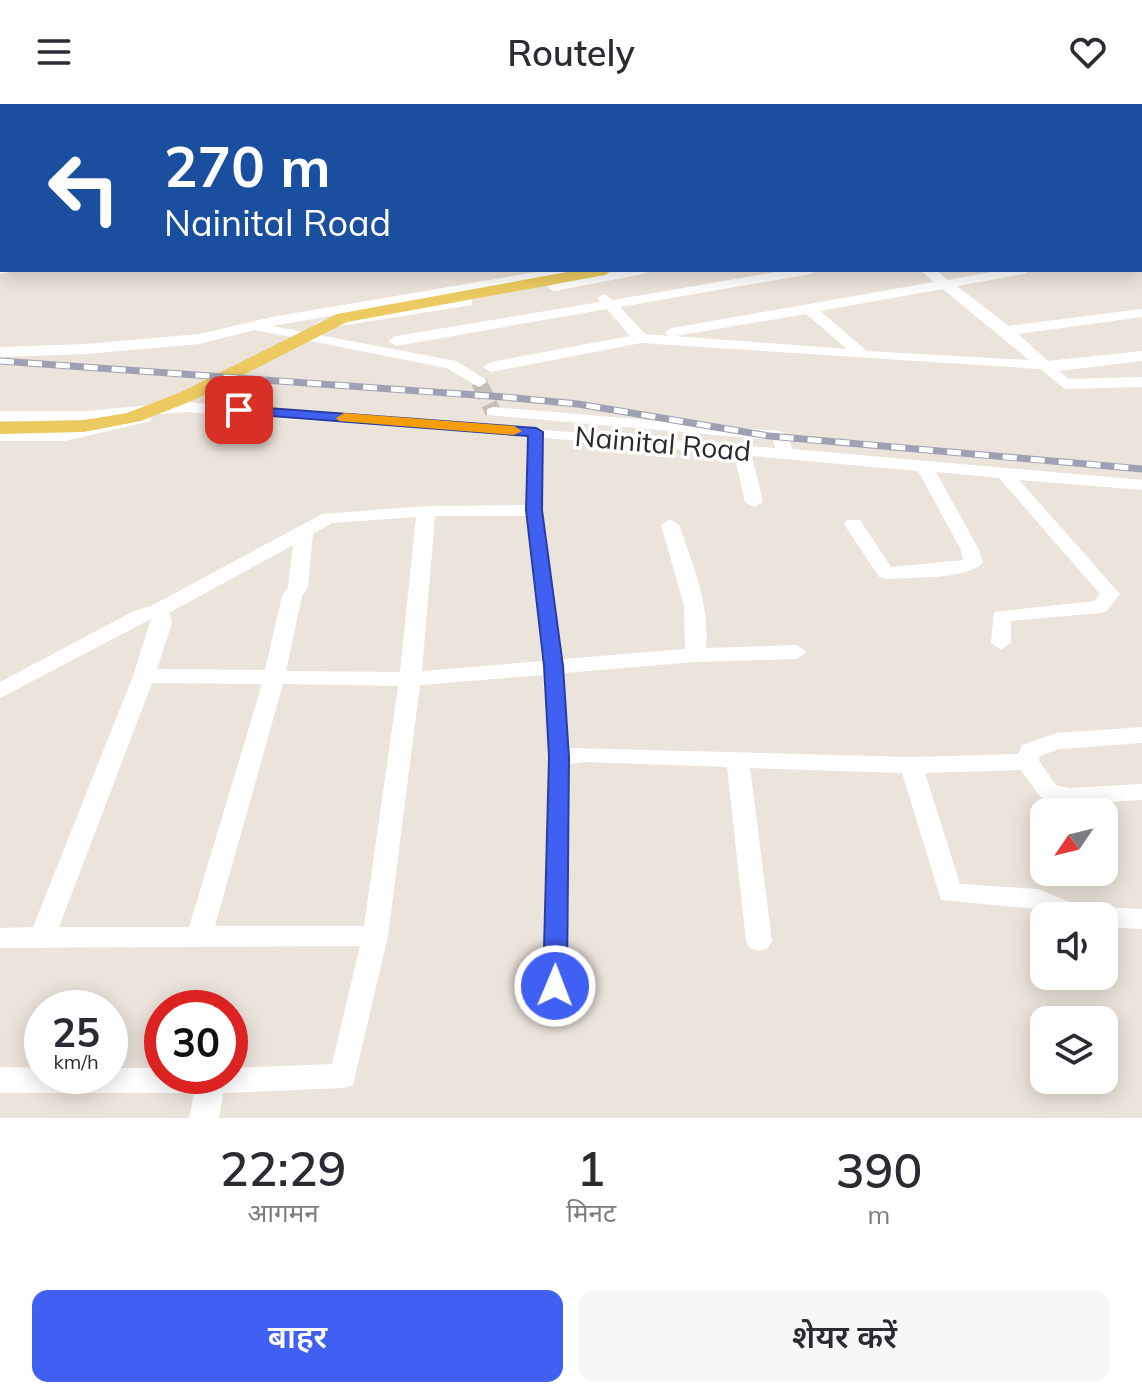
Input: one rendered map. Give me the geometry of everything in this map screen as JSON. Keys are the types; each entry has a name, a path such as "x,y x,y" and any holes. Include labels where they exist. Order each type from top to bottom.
{"main road":[{"path":"0,427 71,426 131,418 194,393 302,333 343,318 594,272"}],"street":[{"path":"1026,104 1046,104"},
{"path":"0,352 148,345 561,272"},
{"path":"257,327 349,322 634,272"},
{"path":"396,341 799,272"},
{"path":"930,272 1069,385 1142,382"},
{"path":"491,367 1014,272"},
{"path":"587,281 641,338 954,362 1062,366 1142,356"},
{"path":"809,309 863,355"},
{"path":"1006,331 1142,313"},
{"path":"257,327 451,364 479,382"},
{"name":"Nainital Road","path":"0,427 65,436 130,416 184,407 536,432 1142,485"},
{"path":"493,412 780,436 785,454"},
{"path":"536,432 534,510 553,666 559,757 555,986"},
{"path":"742,450 754,502"},
{"path":"853,524 886,573 959,568 973,563 970,550 924,466"},
{"path":"1001,643 1001,616 1100,607 1110,594 1003,472"},
{"path":"0,691 141,615 158,611 328,518 426,511 534,510"},
{"path":"248,1080 343,1076 375,936 410,679 426,511"},
{"path":"670,525 681,555 698,638 695,655"},
{"path":"199,937 274,678 292,596 298,587 304,532"},
{"path":"42,938 144,676 162,623 158,611"},
{"path":"144,676 410,679 695,655 797,652"},
{"path":"1027,762 1030,751 1057,741 1142,735"},
{"path":"559,757 584,754 911,765 1027,762"},
{"path":"738,760 759,941"},
{"path":"1027,762 1048,791 1068,796 1142,792"},
{"path":"911,765 950,893 1046,902"},
{"path":"1118,918 1142,919"},
{"path":"0,938 375,936"},
{"path":"0,1080 144,1081"},
{"path":"204,1118 209,1094"}],"tunnel":[{"path":"479,382 493,412"}],"railway":[{"path":"0,361 504,397 578,404 769,436 1142,469"}],"slow traffic":[{"path":"344,418 514,431"}],"route":[{"path":"239,410 536,432 534,510 553,666 559,757 555,986"}]}
